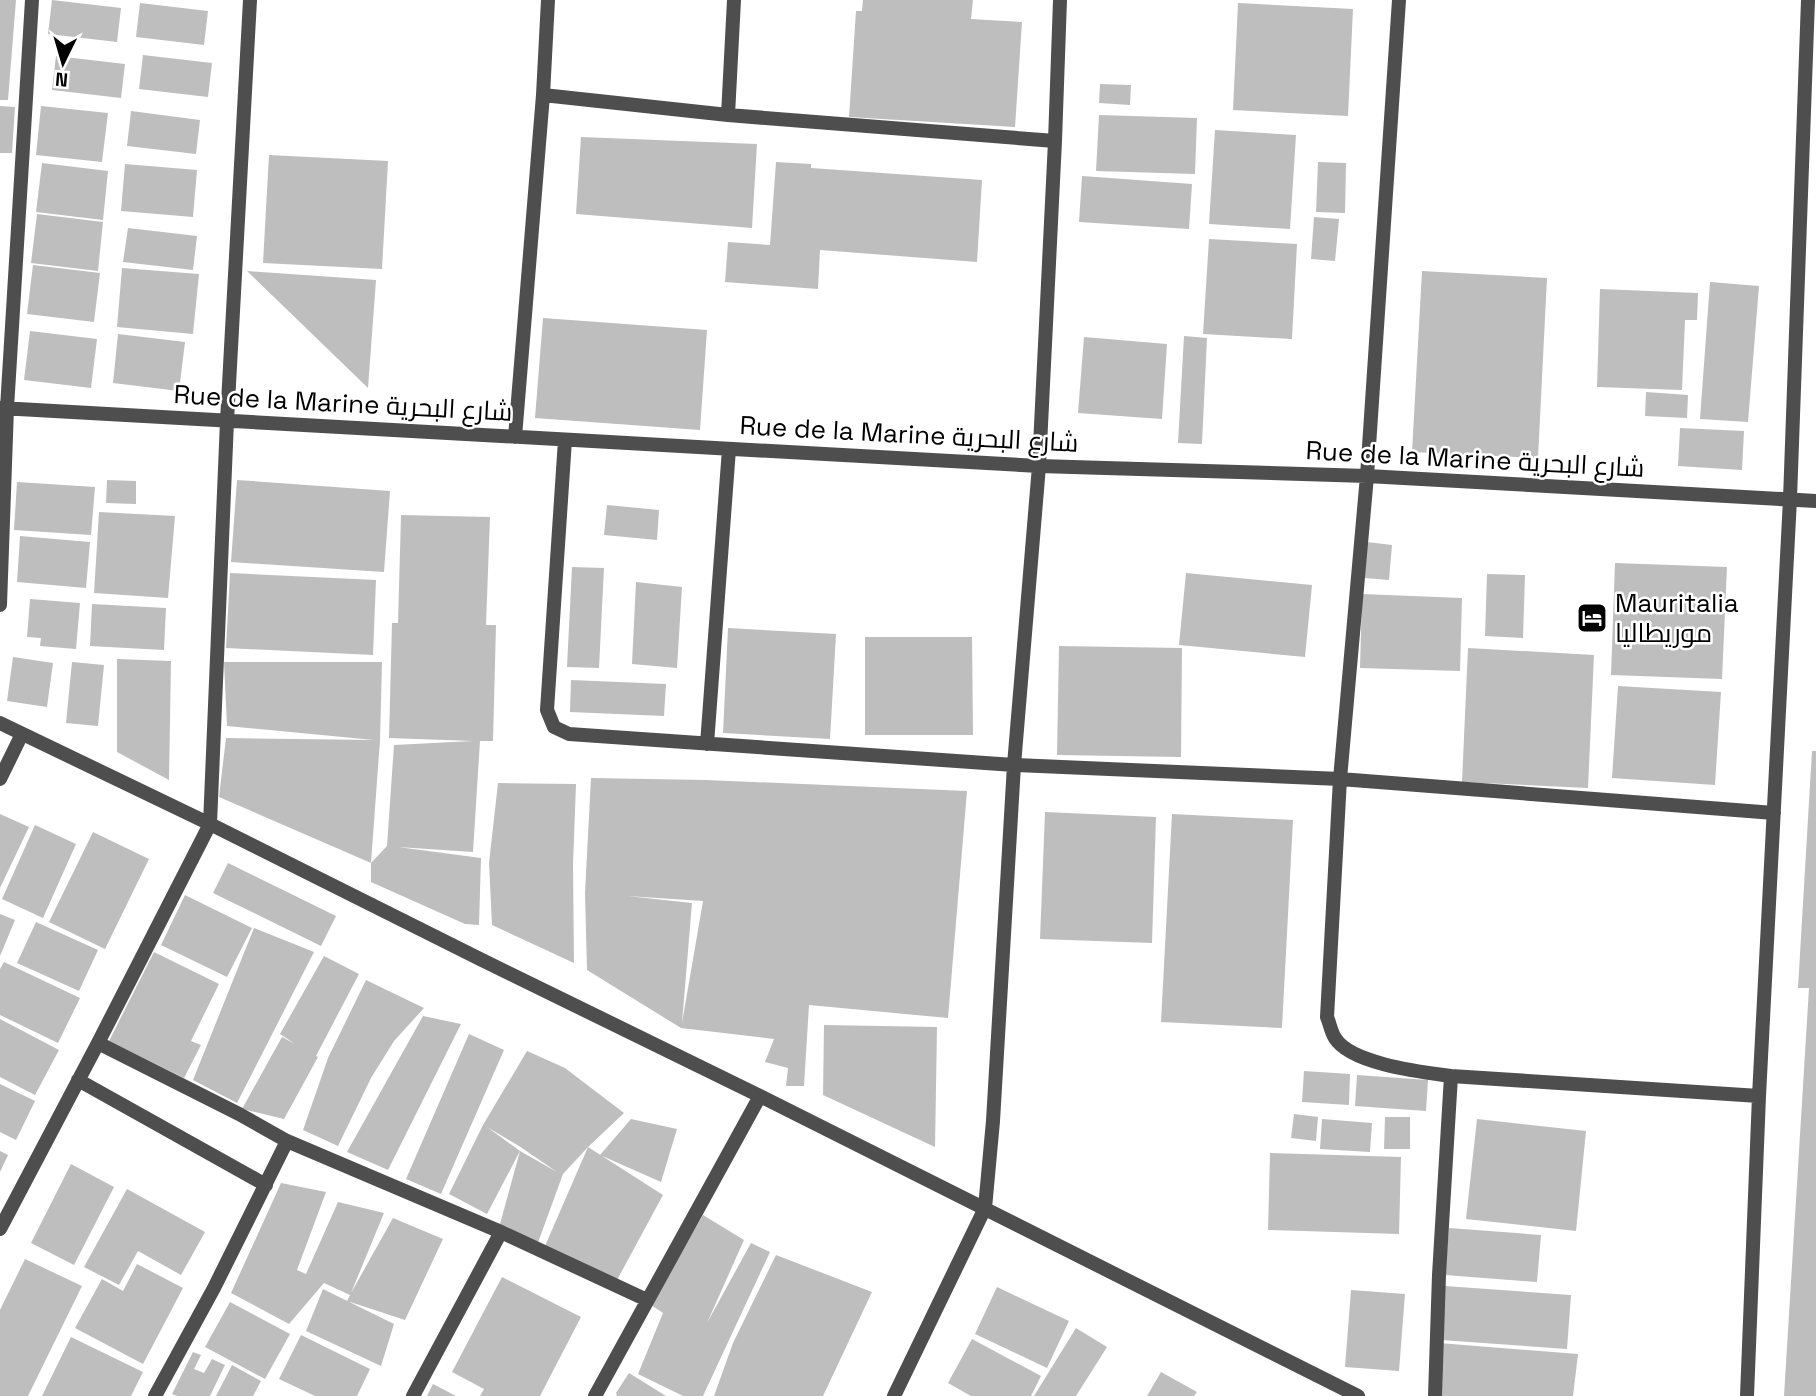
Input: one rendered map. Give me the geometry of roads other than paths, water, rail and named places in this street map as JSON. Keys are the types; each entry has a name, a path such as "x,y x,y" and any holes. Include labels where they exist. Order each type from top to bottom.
{"street":[{"path":"0,606 3,408 32,0"},
{"path":"0,1228 210,824 227,421 250,0"},
{"path":"515,437 548,0"},
{"path":"728,114 734,0"},
{"path":"894,1396 985,1208 993,1121 1013,765 1038,466 1060,0"},
{"path":"1399,0 1367,477 1340,779 1327,1017 1335,1039 1354,1054 1402,1069 1451,1076 1759,1096"},
{"path":"1747,1396 1759,1096 1790,499 1808,0"},
{"path":"542,95 728,114 1055,141"},
{"name":"Rue de la Marine شارع البحرية","path":"3,408 1038,466 1367,477 1816,501"},
{"path":"565,440 547,710 554,727 569,734 1013,765 1340,779 1774,813"},
{"path":"707,744 729,449"},
{"path":"0,723 760,1096 1358,1396"},
{"path":"0,779 22,734"},
{"path":"98,1043 288,1141 501,1232 647,1300"},
{"path":"1434,1396 1451,1076"},
{"path":"78,1080 266,1185"},
{"path":"595,1396 760,1096"},
{"path":"155,1396 288,1141"},
{"path":"413,1396 501,1232"}],"place":[{"name":"Mauritalia موريطاليا","path":"1592,618"}]}
